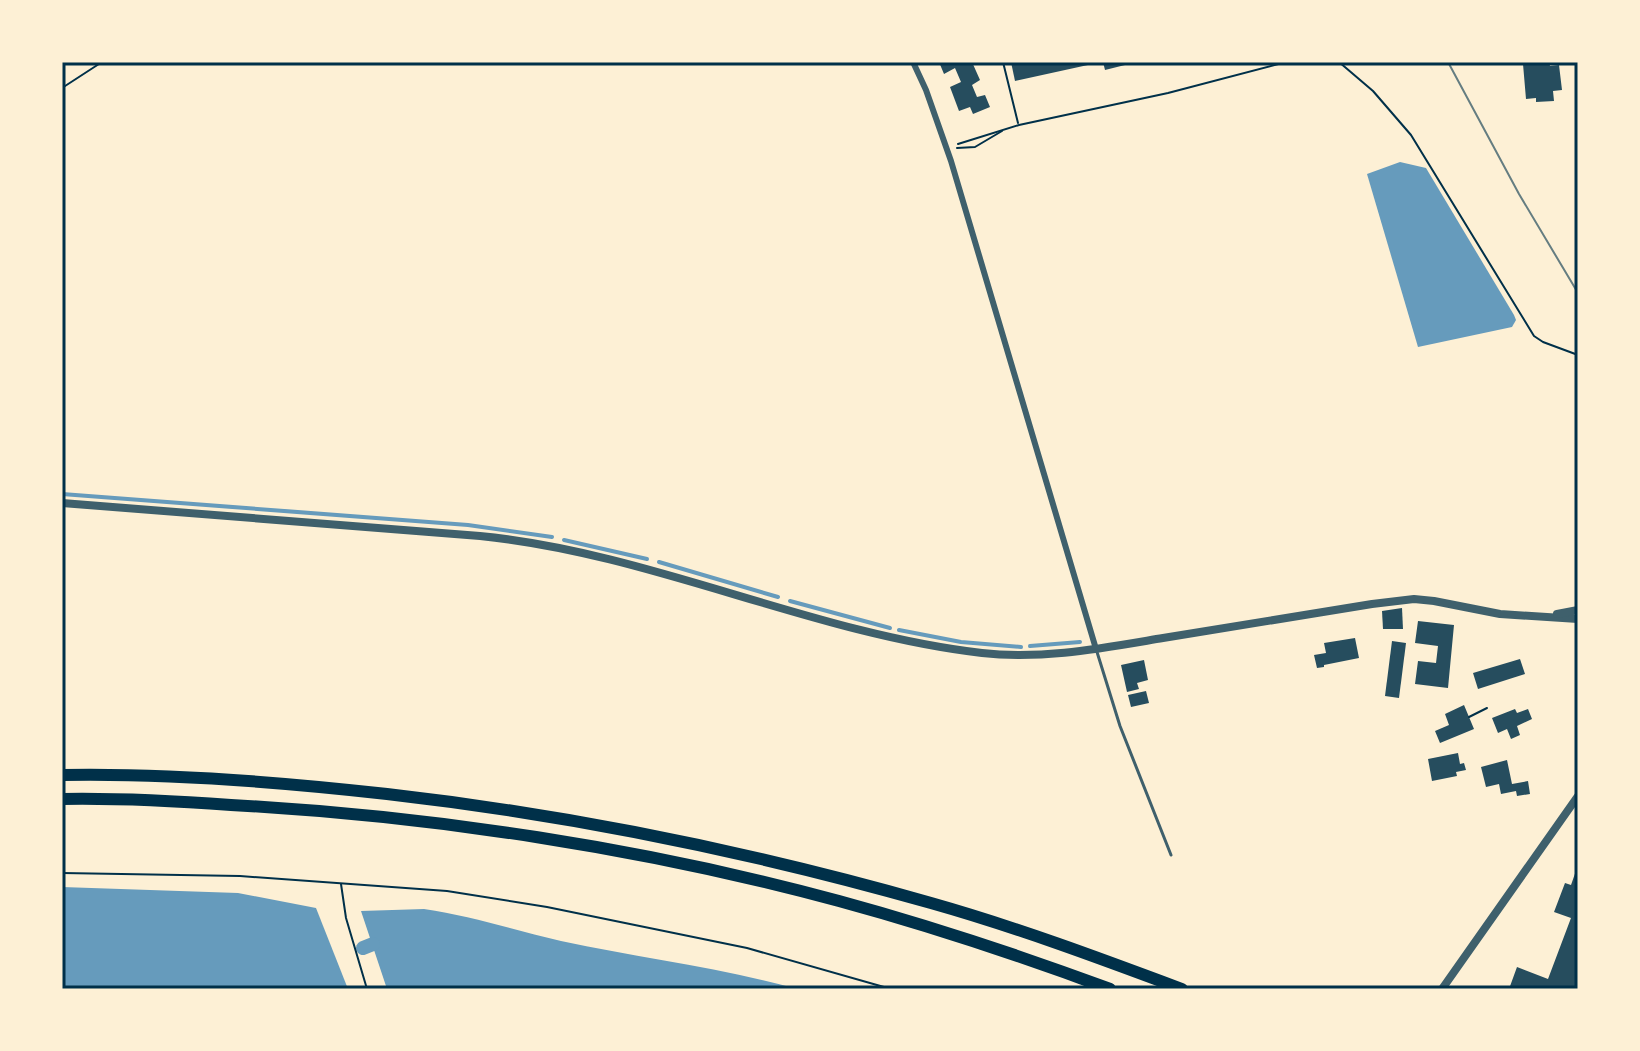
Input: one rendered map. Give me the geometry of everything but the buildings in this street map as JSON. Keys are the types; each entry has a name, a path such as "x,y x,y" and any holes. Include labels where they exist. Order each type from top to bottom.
{"highway":[{"path":"62,775 291,783 461,802 651,834 933,903 1182,989"},
{"path":"62,799 145,800 304,809 475,829 599,849 713,871 839,901 1017,955 1110,989"}],"street":[{"path":"913,62 947,148 1096,649"},
{"path":"62,503 504,538 642,567 854,628 983,653 1025,655 1096,649 1414,599 1500,614 1578,619"},
{"path":"1544,616 1578,610"},
{"path":"1442,989 1578,794"}],"lane":[{"path":"1096,649 1120,726 1171,855"}],"path":[{"path":"62,88 102,62"},
{"path":"1003,62 1019,125"},
{"path":"947,148 1019,125 1168,93 1286,62"},
{"path":"1339,62 1373,91 1411,135 1534,336 1578,355"},
{"path":"947,148 975,147 1004,129"},
{"path":"1469,717 1487,708"},
{"path":"62,873 240,876 447,891 547,907 747,948 891,989"},
{"path":"340,883 346,918 367,989"}],"water":[{"path":"1400,162 1426,168 1514,315 1516,320 1512,327 1418,347 1367,174"},
{"path":"62,887 238,893 316,908 348,989 62,989"},
{"path":"424,909 561,941 797,989 387,989 361,911"}],"waterway":[{"path":"62,494 468,525 552,537"},
{"path":"564,540 647,559"},
{"path":"659,562 778,597"},
{"path":"790,601 890,628"},
{"path":"899,630 961,642 1021,647"},
{"path":"1030,646 1080,642"},
{"path":"363,948 373,944"}],"tram line":[{"path":"1448,62 1519,194 1578,293"}]}
